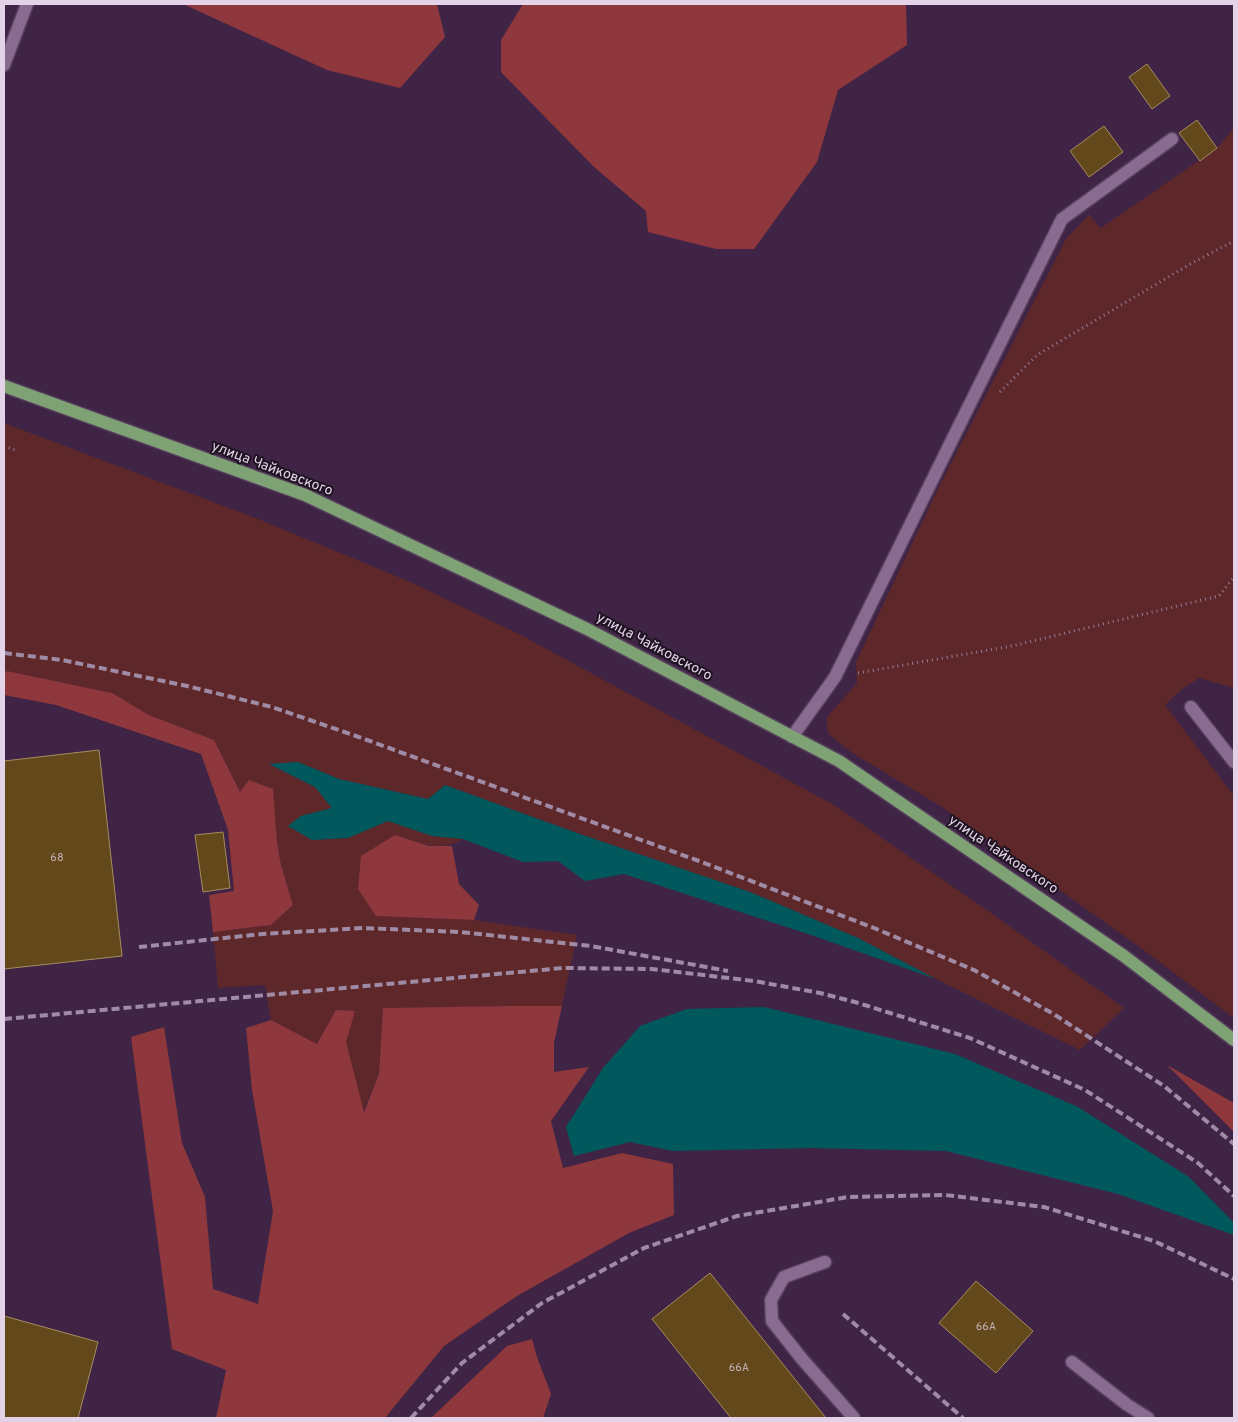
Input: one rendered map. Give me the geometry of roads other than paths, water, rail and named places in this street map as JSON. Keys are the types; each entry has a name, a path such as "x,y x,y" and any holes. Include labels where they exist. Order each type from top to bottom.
{"main road":[{"name":"улица Чайковского","path":"4,386 305,495 587,629 839,761 1124,956 1234,1040"}],"lane":[{"path":"4,65 27,4"},
{"path":"792,737 836,676 1062,219 1172,139"},
{"path":"1191,707 1234,762"},
{"path":"825,1262 784,1277 771,1300 772,1321 802,1359 854,1418"},
{"path":"1072,1362 1126,1404 1148,1418"}],"railway":[{"path":"4,653 62,660 187,686 272,707 699,861 874,928 974,970 1052,1013 1164,1086 1234,1144"},
{"path":"139,947 262,934 363,928 460,932 591,946 728,971"},
{"path":"4,1019 563,968 652,969 754,981 820,993 855,1002 970,1038 1085,1090 1198,1163 1234,1196"},
{"path":"411,1418 462,1363 542,1303 644,1248 737,1216 848,1197 945,1195 1044,1207 1154,1241 1234,1279"},
{"path":"843,1314 963,1418"}]}
